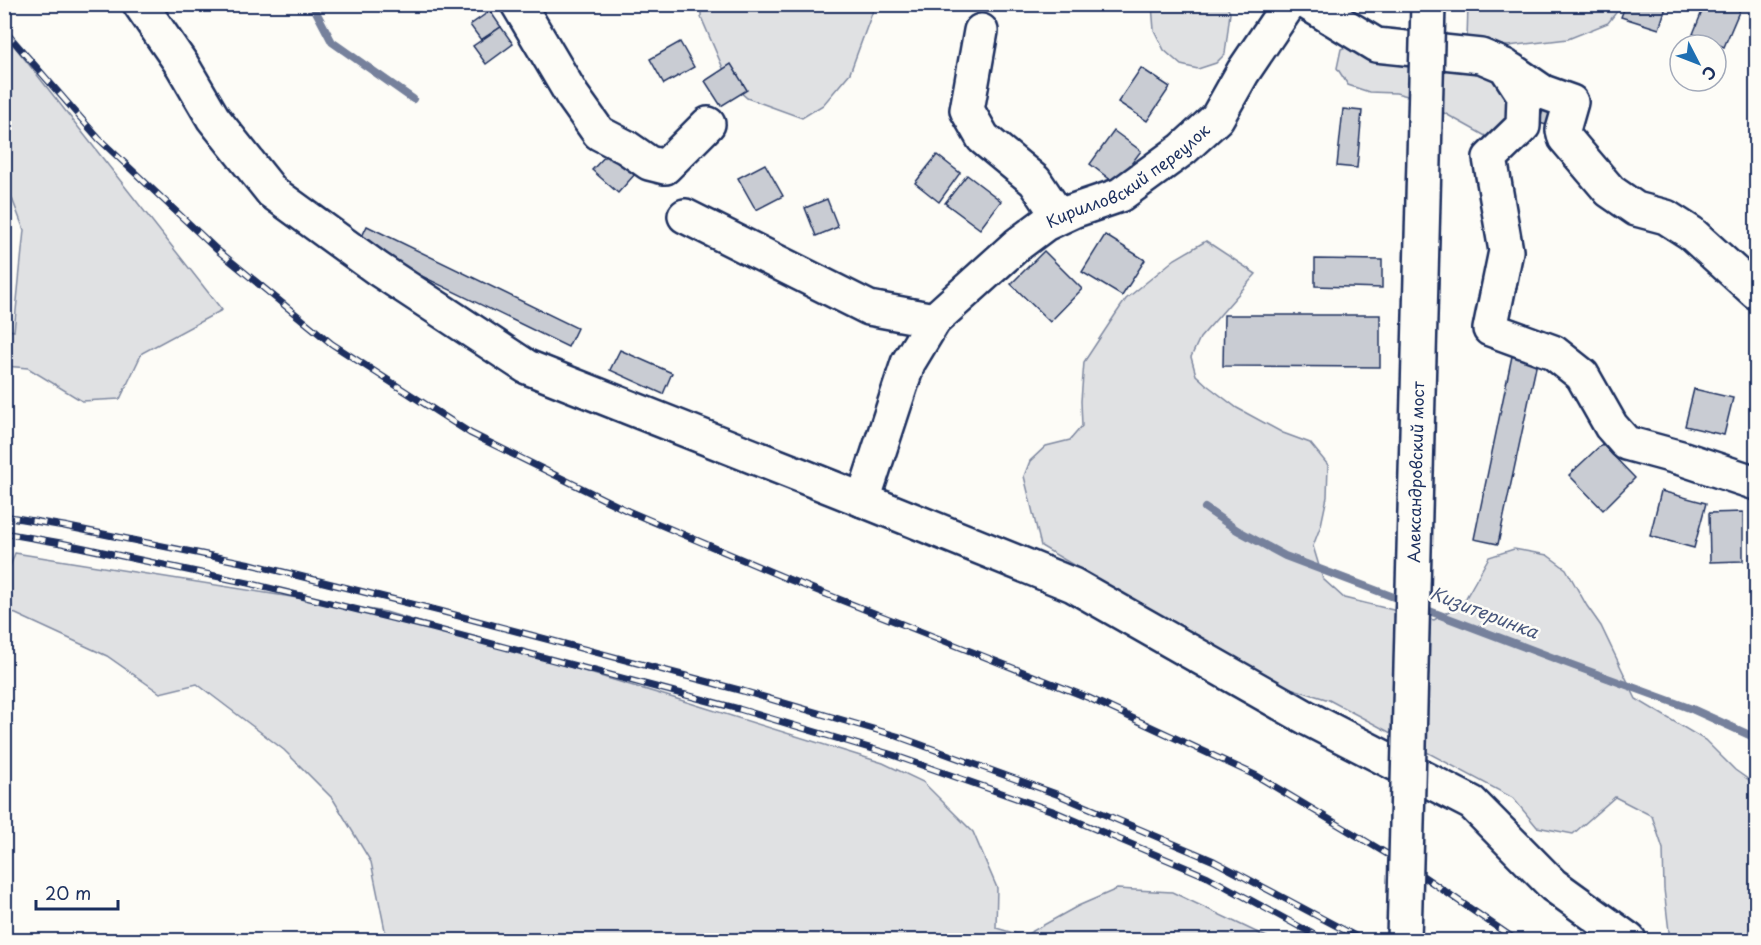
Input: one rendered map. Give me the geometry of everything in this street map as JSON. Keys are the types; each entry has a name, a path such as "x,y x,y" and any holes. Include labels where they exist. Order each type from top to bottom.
{"street":[{"path":"140,4 182,65 213,118 272,192 378,269 527,367 1073,585 1307,718 1472,803 1553,885 1629,940"},
{"path":"518,4 572,95 599,133 626,147 649,164 664,167 708,124"},
{"name":"Кирилловский переулок","path":"863,500 908,363 934,320 1017,245 1044,224 1073,210 1120,195 1183,149 1218,118 1244,72 1289,4"},
{"path":"1309,4 1376,45 1481,56 1505,66 1543,92 1571,102 1563,130 1565,138 1610,191 1636,208 1666,217 1691,233 1756,292"},
{"name":"Александровский мост","path":"1404,940 1428,4"},
{"path":"981,31 967,110 983,138 1035,181 1059,217"},
{"path":"1505,66 1524,95 1523,126 1490,158 1506,251 1490,328 1553,352 1582,375 1599,408 1626,443 1681,458 1756,483"},
{"path":"685,216 869,308 934,320"}],"shaded area":[{"path":"701,5 875,5 850,73 823,105 802,118 747,98 729,82 701,17"},
{"path":"1152,5 1226,5 1230,13 1225,54 1216,63 1198,69 1181,65 1164,50 1154,30"},
{"path":"1468,5 1622,5 1608,23 1568,39 1508,46 1467,40"},
{"path":"5,34 222,310 142,353 120,399 82,401 28,368 5,366 5,329 14,331 24,230 5,180"},
{"path":"1350,45 1393,62 1493,74 1508,91 1511,118 1489,138 1419,99 1396,93 1369,92 1348,85 1337,68 1341,49"},
{"path":"1206,241 1256,274 1200,338 1191,357 1196,375 1237,408 1283,433 1310,443 1328,465 1327,497 1321,525 1313,546 1323,579 1344,598 1434,620 1463,603 1489,557 1514,549 1547,555 1566,569 1601,626 1636,699 1705,740 1735,770 1756,785 1756,940 1670,940 1664,889 1663,849 1652,816 1615,797 1573,834 1537,827 1513,798 1329,700 1274,683 1041,546 1024,476 1030,461 1046,446 1070,440 1082,426 1084,362 1126,299 1175,259"},
{"path":"15,553 386,612 883,763 923,782 973,832 997,888 996,928 1024,936 1078,906 1117,889 1172,892 1273,940 387,940 371,862 333,799 284,750 197,684 160,693 107,656 5,609 5,580"}],"building":[{"path":"1626,4 1667,4 1659,29 1621,17"},
{"path":"1705,4 1735,4 1741,7 1728,38 1728,33 1693,33"},
{"path":"490,11 501,27 481,40 470,25"},
{"path":"501,27 513,44 486,64 473,46"},
{"path":"680,42 694,67 664,84 650,59"},
{"path":"731,64 747,90 721,106 705,81"},
{"path":"1141,68 1170,87 1147,121 1118,102"},
{"path":"1546,100 1558,128 1539,123"},
{"path":"1343,109 1362,111 1357,168 1337,166"},
{"path":"1114,131 1141,151 1116,184 1090,164"},
{"path":"611,150 636,173 618,193 592,170"},
{"path":"937,155 960,173 939,202 915,183"},
{"path":"765,164 783,196 756,210 738,178"},
{"path":"967,175 1001,201 980,229 945,203"},
{"path":"827,199 838,227 816,236 805,208"},
{"path":"367,226 577,328 568,347 358,245"},
{"path":"1105,235 1145,260 1122,296 1082,272"},
{"path":"1044,251 1082,289 1050,322 1011,284"},
{"path":"1315,259 1382,260 1382,288 1315,286"},
{"path":"1224,315 1380,315 1380,367 1223,366"},
{"path":"620,350 672,373 663,394 610,370"},
{"path":"1512,356 1537,362 1498,544 1474,539"},
{"path":"1694,389 1733,398 1724,435 1685,426"},
{"path":"1602,444 1635,478 1603,510 1569,475"},
{"path":"1661,491 1706,503 1694,548 1650,536"},
{"path":"1743,512 1743,561 1710,562 1709,513"}],"waterway":[{"name":"Кизитеринка","path":"312,4 332,42 413,99"},
{"name":"Кизитеринка","path":"1205,508 1237,530 1285,556 1407,602"},
{"name":"Кизитеринка","path":"1419,607 1692,709 1756,738"}],"railway":[{"path":"4,30 99,139 216,249 332,344 470,433 628,511 788,579 1089,698 1257,776 1414,870 1516,940"},
{"path":"4,516 251,564 743,691 897,736 1059,795 1214,861 1363,940"},
{"path":"4,533 248,583 432,628 739,709 893,755 1053,811 1208,877 1324,940"}]}
